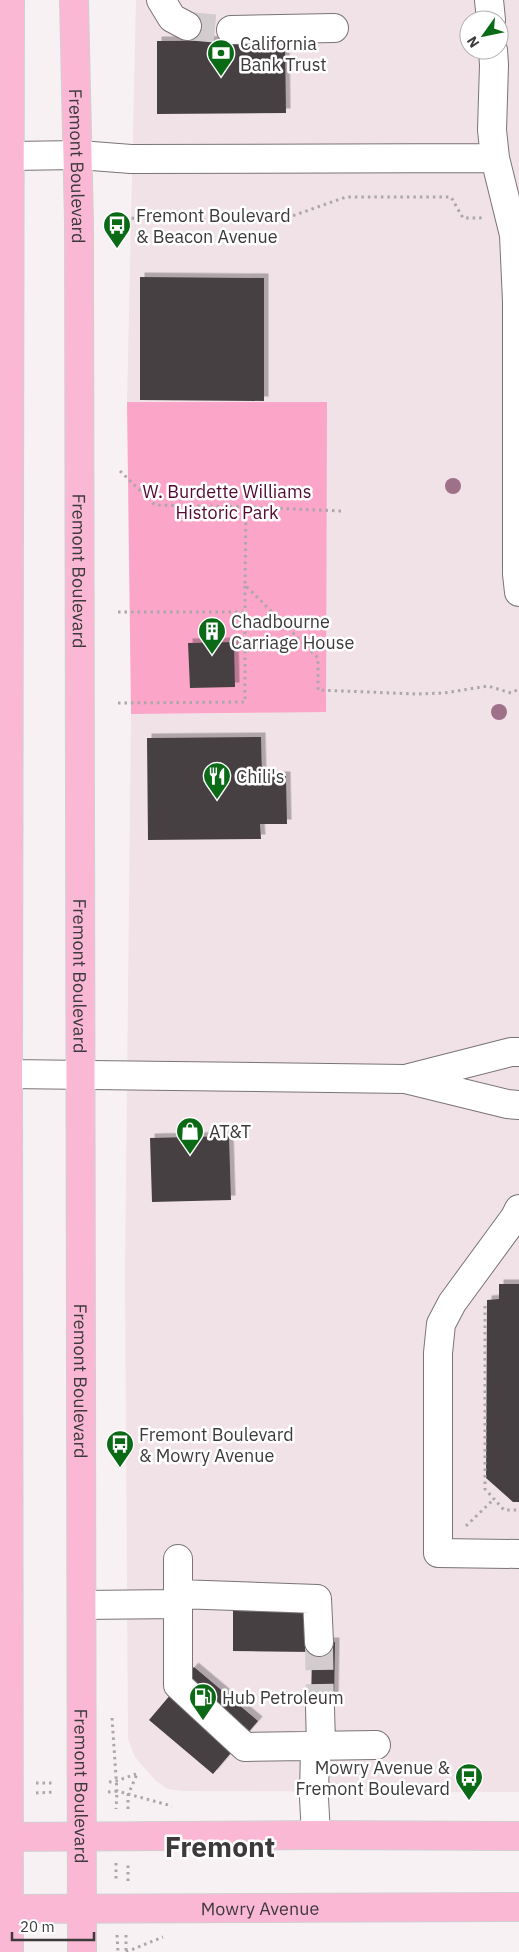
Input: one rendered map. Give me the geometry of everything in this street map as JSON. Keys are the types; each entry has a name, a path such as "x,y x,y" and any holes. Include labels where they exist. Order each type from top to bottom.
{"main road":[{"name":"Fremont Boulevard","path":"74,0 75,92 79,156 82,1952"},
{"path":"7,20 4,156 10,324 4,606 3,1075 8,1783 4,1837 5,1909 9,1952"},
{"path":"0,298 10,324"},
{"path":"4,1837 519,1836"},
{"name":"Mowry Avenue","path":"5,1909 519,1908"}],"street":[{"path":"161,0 172,18 187,26"},
{"path":"231,30 334,28"},
{"path":"494,60 492,130 495,158 514,235 517,301 519,592"},
{"path":"4,156 79,156 131,159 495,158"},
{"path":"405,1079 511,1052 519,1052"},
{"path":"3,1075 405,1079 507,1104 519,1105"},
{"path":"519,1209 452,1303 441,1324 438,1353 438,1553 519,1554"},
{"path":"178,1559 178,1685 245,1747 376,1745"},
{"path":"82,1605 178,1599 318,1599 318,1642"},
{"path":"316,1835 314,1798 320,1706"},
{"path":"442,1909 519,1919"}],"path":[{"path":"125,218 278,221 346,197 451,197 463,218 480,218 488,212 507,205"},
{"path":"120,471 155,505 341,511"},
{"path":"118,703 245,702 246,507"},
{"path":"246,585 318,658 318,690 416,694 444,693 488,686 511,693 519,690"},
{"path":"118,612 246,612"},
{"path":"485,1303 484,1489 504,1510 519,1510"},
{"path":"112,1725 122,1836 122,1910 118,1952"},
{"path":"8,1783 116,1781 137,1774 128,1795 122,1836 122,1910 126,1952 158,1939"},
{"path":"117,1791 180,1808"}],"shaded area":[{"path":"136,0 519,0 519,1792 183,1791 168,1789 156,1781 135,1757 128,1739 125,1276 131,714 262,713 326,402 127,402"}],"green space":[{"name":"W. Burdette Williams Historic Park","path":"127,402 327,402 326,712 131,714"}],"building":[{"name":"California Bank Trust","path":"285,40 286,113 157,114 157,41"},
{"path":"140,277 264,278 264,401 140,400"},
{"name":"Chadbourne Carriage House","path":"234,642 235,687 190,688 188,643"},
{"name":"Chili's","path":"261,737 262,776 286,776 287,824 260,824 261,839 148,840 147,738"},
{"name":"AT&T","path":"229,1136 231,1200 152,1202 150,1138"},
{"path":"499,1284 519,1284 519,1502 513,1502 486,1478 487,1300 499,1299"},
{"path":"233,1611 312,1612 319,1642 335,1642 334,1707 311,1706 312,1652 233,1651"},
{"name":"Hub Petroleum","path":"194,1667 258,1721 213,1774 149,1720"}],"tunnel":[{"path":"187,26 231,30"},
{"path":"319,1642 320,1707"}],"place":[{"name":"California Bank Trust","path":"221,77"},
{"name":"Fremont Boulevard & Beacon Avenue","path":"117,249"},
{"name":"Chadbourne Carriage House","path":"212,655"},
{"name":"Chili's","path":"217,800"},
{"name":"AT&T","path":"190,1155"},
{"name":"Fremont Boulevard & Mowry Avenue","path":"120,1468"},
{"name":"Hub Petroleum","path":"203,1721"},
{"name":"Mowry Avenue & Fremont Boulevard","path":"469,1801"}],"district":[{"name":"Fremont","path":"220,1846"}]}
